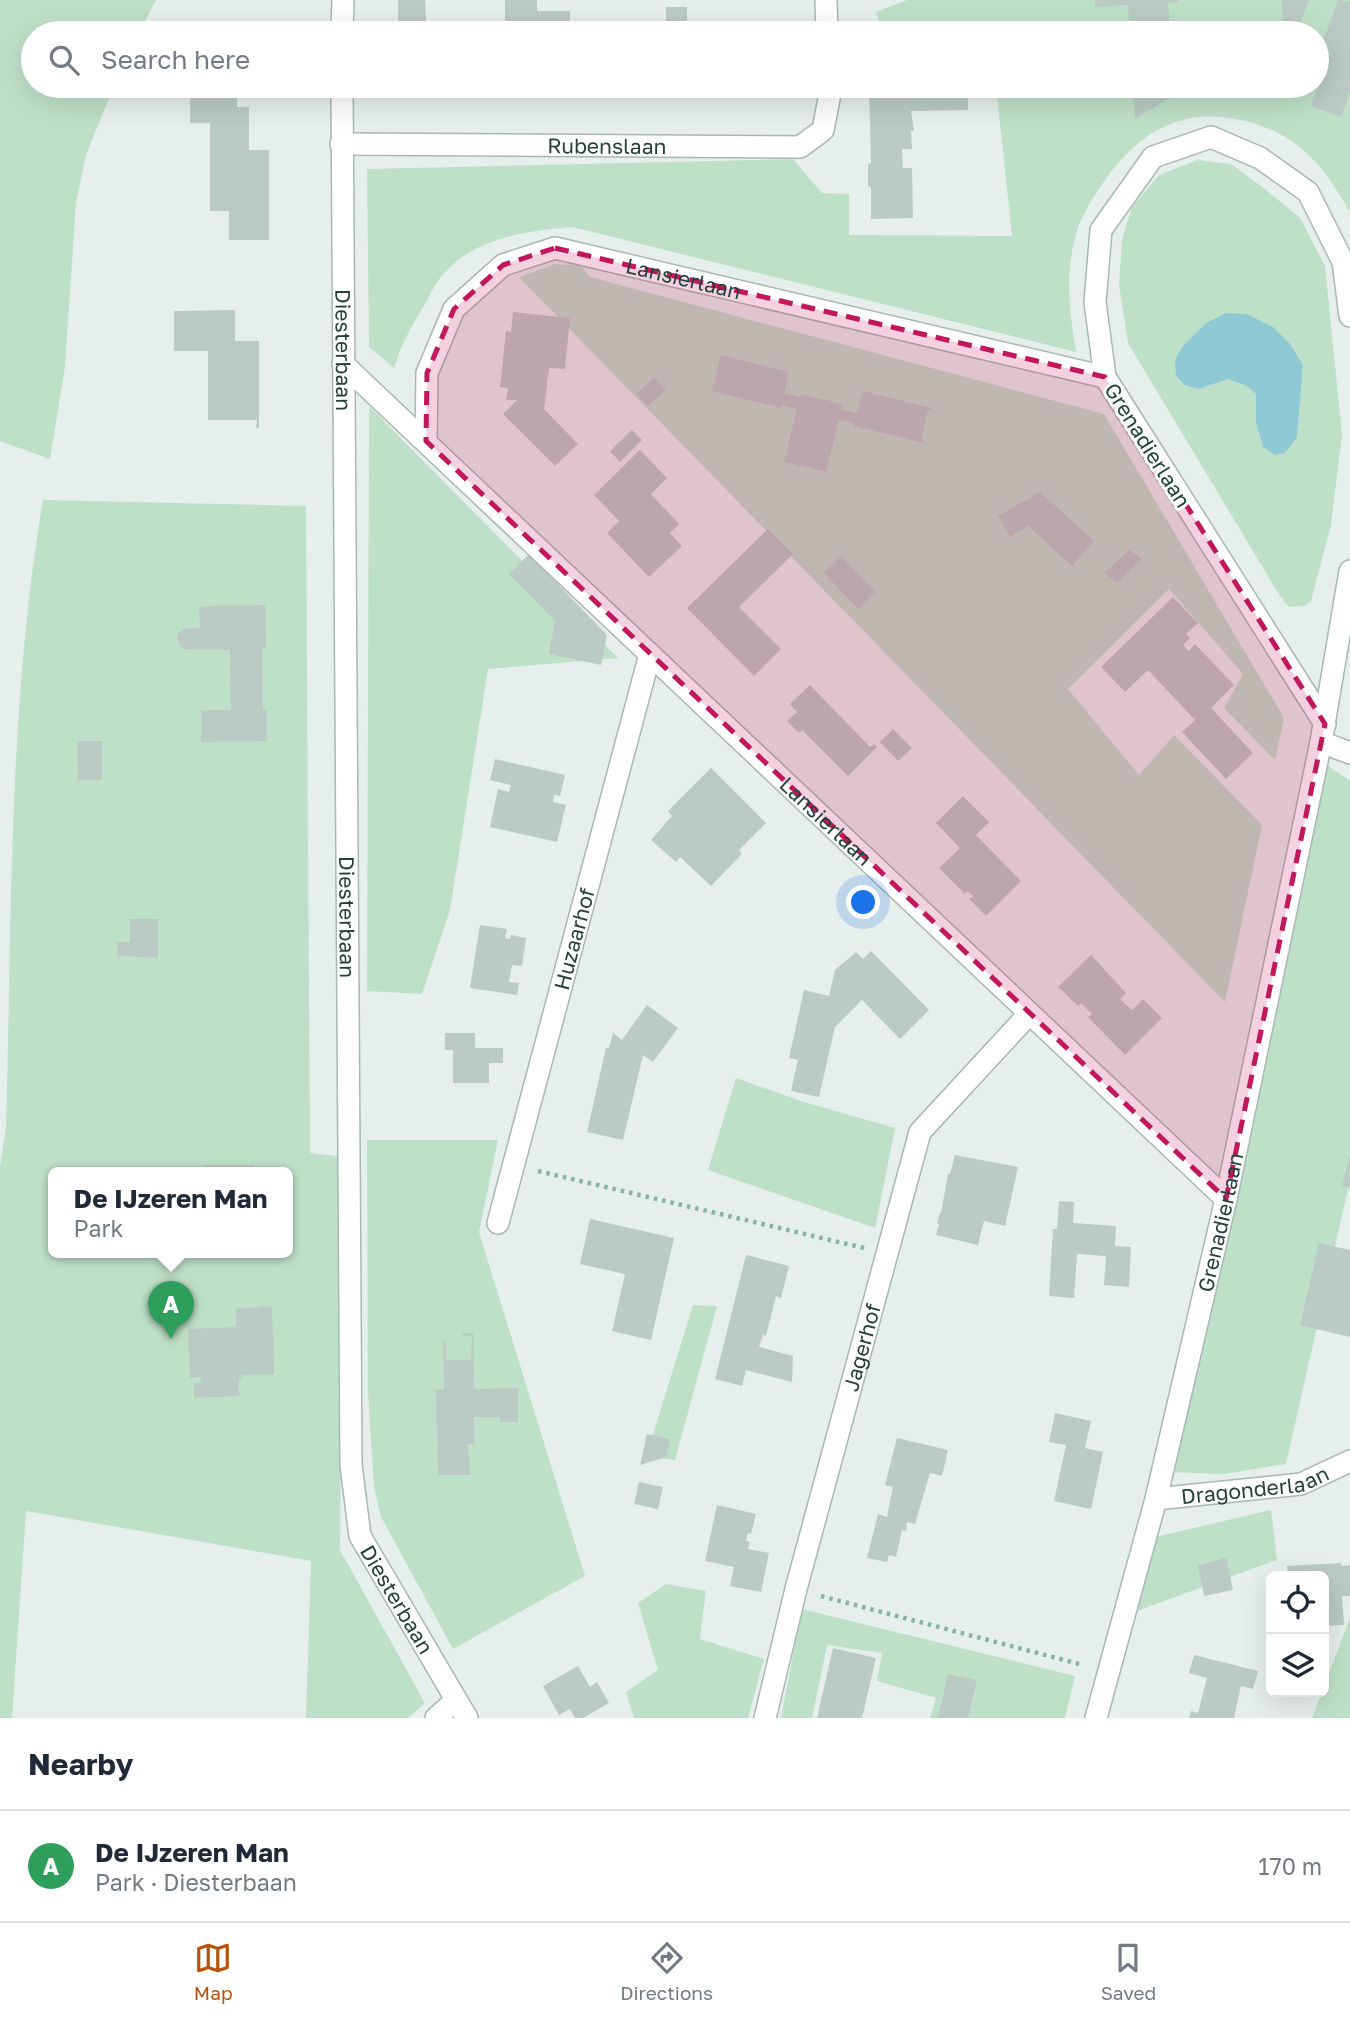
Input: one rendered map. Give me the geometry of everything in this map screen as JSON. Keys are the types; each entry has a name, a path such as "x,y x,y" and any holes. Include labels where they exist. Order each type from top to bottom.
{"street":[{"path":"342,21 343,0"},
{"path":"826,0 827,21"},
{"name":"Diesterbaan","path":"342,98 351,1465 360,1536 462,1709"},
{"name":"Rubenslaan","path":"341,144 800,147 823,130 829,98"},
{"name":"Grenadierlaan","path":"1323,733 1105,377 1095,302 1101,230 1153,157 1211,137 1261,158 1308,192 1343,262 1350,316"},
{"name":"Lansierlaan","path":"426,442 427,373 454,309 503,265 555,248 1105,377"},
{"name":"Lansierlaan","path":"343,363 1226,1199"},
{"name":"Grenadierlaan","path":"1096,1718 1156,1499 1226,1199 1323,733 1350,571"},
{"name":"Huzaarhof","path":"498,1223 650,654"},
{"path":"1323,733 1350,753"},
{"name":"Jagerhof","path":"765,1718 796,1589 920,1132 1029,1014"},
{"name":"Dragonderlaan","path":"1156,1499 1301,1484 1350,1461"},
{"path":"436,1718 462,1709"}],"path":[{"path":"514,1165 888,1253"},
{"path":"796,1589 1108,1672"}],"highlighted area":[{"path":"555,248 1105,377 1325,724 1226,1199 426,441 427,373 454,309 503,265"}],"green space":[{"path":"0,0 156,0 145,21 21,21 21,98 109,98 86,155 76,203 65,367 50,459 0,441"},
{"path":"907,0 1350,0 1350,212 1323,171 1289,139 1268,128 1245,121 1224,117 1185,119 1151,134 1136,145 1097,191 1079,224 1071,257 1069,284 1076,352 572,227 500,239 483,245 453,264 438,281 415,321 394,368 369,347 367,169 793,159 822,193 849,194 849,235 1012,236 997,98 1329,98 1329,21 879,21 876,12"},
{"path":"1197,160 1231,164 1300,218 1325,266 1342,434 1331,525 1311,601 1304,606 1289,607 1280,596 1128,343 1119,285 1122,240 1132,207 1159,175","holes":["1291,345 1303,365 1297,437 1256,422 1256,394 1247,386 1228,379"]},
{"path":"555,264 581,266 590,277 1104,414 1284,718 1275,760 1224,708 1243,674 1169,589 1068,689 1139,775 1174,735 1262,825 1225,1002 519,277"},
{"path":"369,406 618,658 488,669 450,910 422,994 367,991"},
{"path":"43,500 306,506 310,1153 344,1157 340,1550 425,1703 408,1718 306,1718 311,1561 26,1511 12,1718 0,1718 0,1167 6,1127 11,891 23,655"},
{"path":"1324,763 1350,781 1350,1180 1286,1464 1224,1474 1166,1472"},
{"path":"736,1078 804,1102 895,1128 875,1228 708,1170"},
{"path":"367,1140 498,1140 479,1232 585,1576 453,1649 381,1517 374,1487 368,1392"},
{"path":"693,1305 717,1306 675,1460 646,1457"},
{"path":"1271,1510 1277,1560 1137,1611 1155,1537"},
{"path":"666,1584 706,1591 700,1639 764,1659 748,1718 634,1718 626,1692 658,1670 638,1603"},
{"path":"802,1609 1075,1676 1065,1718 930,1718 936,1698 877,1681 882,1653 827,1645 812,1718 781,1718"},
{"path":"1350,1618 1350,1718 1312,1718 1320,1697 1329,1697 1329,1673"}],"water":[{"path":"1226,313 1247,314 1273,327 1291,345 1303,365 1297,437 1285,453 1275,455 1263,447 1256,422 1256,394 1247,386 1228,379 1198,389 1185,385 1176,376 1175,360 1182,347 1206,323"}],"building":[{"path":"398,0 425,0 426,21 398,21"},
{"path":"505,0 537,0 537,11 570,11 570,21 505,21"},
{"path":"1095,0 1178,0 1168,3 1169,21 1129,21 1128,5 1095,7"},
{"path":"1282,0 1309,0 1301,21 1283,21"},
{"path":"1338,0 1350,2 1350,92 1341,117 1311,106 1314,98 1329,98 1329,25"},
{"path":"666,7 687,7 687,21 666,21"},
{"path":"190,98 237,98 237,107 249,107 249,150 269,150 269,240 229,240 229,211 210,211 210,123 190,123"},
{"path":"869,98 968,98 968,110 911,111 914,131 911,131 912,149 902,149 903,168 912,168 913,218 871,219 868,164 871,163"},
{"path":"1133,98 1170,98 1135,119"},
{"path":"235,310 235,341 259,341 259,428 256,428 257,420 208,420 208,351 174,351 174,311"},
{"path":"513,312 570,318 565,369 549,368 544,409 578,444 555,466 503,414 517,400 506,400 508,388 500,387 506,331 511,332"},
{"path":"721,355 789,372 784,393 800,397 801,394 843,404 841,409 857,413 863,391 931,408 931,411 928,410 921,440 923,443 839,420 826,472 784,462 797,409 782,405 781,408 712,391"},
{"path":"654,377 666,390 648,406 636,394"},
{"path":"632,430 642,440 620,462 610,451"},
{"path":"640,450 667,478 651,494 679,524 670,533 682,546 649,577 607,533 619,521 594,495"},
{"path":"1040,492 1094,541 1072,566 1028,526 1010,537 998,516"},
{"path":"768,529 793,554 739,607 781,649 754,676 687,608"},
{"path":"1129,550 1142,559 1117,583 1104,573"},
{"path":"529,554 607,635 601,665 549,654 555,621 509,574"},
{"path":"841,556 875,592 858,609 824,573"},
{"path":"1173,597 1198,623 1186,634 1190,638 1183,645 1189,651 1195,644 1234,685 1211,708 1253,753 1226,779 1182,732 1195,720 1148,670 1125,692 1101,667"},
{"path":"265,605 266,649 262,649 263,709 267,709 267,741 201,742 201,710 231,710 230,650 183,649 178,643 177,635 183,629 200,628 199,606"},
{"path":"810,685 870,747 874,744 877,747 848,776 802,730 799,733 787,721 797,712 790,704"},
{"path":"893,729 912,748 898,761 880,742"},
{"path":"77,741 102,741 102,780 78,780"},
{"path":"495,759 565,775 560,796 554,795 553,802 566,805 557,842 490,827 498,789 509,792 511,785 490,780"},
{"path":"711,768 766,823 739,850 742,854 711,886 680,857 676,862 651,840 672,816 668,811"},
{"path":"963,796 989,822 976,835 1021,881 986,916 969,899 973,896 967,891 965,894 939,868 960,848 936,823"},
{"path":"130,919 158,919 158,958 117,956 117,942 130,942"},
{"path":"480,925 507,929 505,938 510,939 511,935 526,938 522,966 512,965 509,982 519,983 517,995 470,988"},
{"path":"871,951 929,1010 900,1039 862,1000 835,1027 819,1097 791,1091 798,1060 789,1058 804,990 829,996 835,970 856,952 863,959"},
{"path":"1091,955 1126,993 1120,999 1132,1010 1143,999 1162,1018 1125,1055 1088,1017 1092,1014 1081,1003 1078,1006 1058,987"},
{"path":"647,1005 678,1028 653,1062 643,1055 623,1140 587,1132 606,1048 609,1048 613,1033 622,1040"},
{"path":"445,1033 475,1033 475,1048 503,1048 503,1063 489,1063 489,1083 453,1083 453,1050 445,1050"},
{"path":"955,1155 1018,1167 1005,1226 984,1221 978,1245 936,1235 948,1174"},
{"path":"1350,1159 1350,1188 1342,1186"},
{"path":"204,1165 254,1165 254,1167"},
{"path":"1059,1201 1074,1202 1073,1223 1116,1226 1115,1246 1131,1247 1129,1287 1104,1285 1106,1256 1077,1254 1074,1298 1049,1296 1053,1229 1057,1229"},
{"path":"590,1219 674,1238 651,1340 612,1331 625,1274 580,1264"},
{"path":"1319,1243 1350,1250 1350,1337 1300,1325"},
{"path":"746,1255 789,1266 781,1298 776,1296 766,1336 763,1335 759,1347 793,1356 792,1382 746,1370 742,1386 715,1379"},
{"path":"262,1304 263,1307 272,1306 274,1374 242,1375 239,1379 239,1394 242,1396 194,1398 194,1384 201,1383 201,1380 199,1377 190,1378 188,1329 236,1327 236,1308 260,1307"},
{"path":"463,1333 473,1333 474,1389 518,1388 518,1422 500,1422 500,1417 474,1417 474,1444 468,1444 470,1475 438,1475 436,1389 444,1389 443,1341 446,1341 446,1360 471,1360 472,1336 463,1336"},
{"path":"1055,1413 1091,1421 1085,1448 1103,1452 1091,1509 1054,1501 1066,1445 1049,1442"},
{"path":"647,1434 670,1439 666,1457 640,1465"},
{"path":"897,1438 948,1450 942,1476 930,1473 915,1524 907,1522 906,1531 902,1530 896,1557 889,1555 887,1562 867,1558 878,1514 887,1517 893,1487 885,1485"},
{"path":"639,1482 663,1487 658,1509 634,1504"},
{"path":"717,1505 756,1514 751,1534 748,1533 746,1541 750,1542 748,1549 769,1553 761,1592 730,1586 734,1567 705,1561"},
{"path":"1226,1558 1233,1590 1204,1596 1198,1565"},
{"path":"1341,1563 1341,1566 1350,1565 1350,1596 1342,1596 1344,1625 1329,1626 1329,1571 1288,1571 1287,1566"},
{"path":"833,1648 876,1658 862,1718 817,1718"},
{"path":"1194,1655 1258,1671 1253,1689 1241,1686 1234,1718 1189,1718 1191,1711 1198,1713 1207,1678 1189,1673"},
{"path":"578,1666 590,1687 597,1682 609,1703 583,1718 575,1718 570,1709 559,1715 543,1686"},
{"path":"948,1674 977,1680 968,1718 938,1718"}],"place":[{"name":"De IJzeren Man","path":"171,1339"}]}
